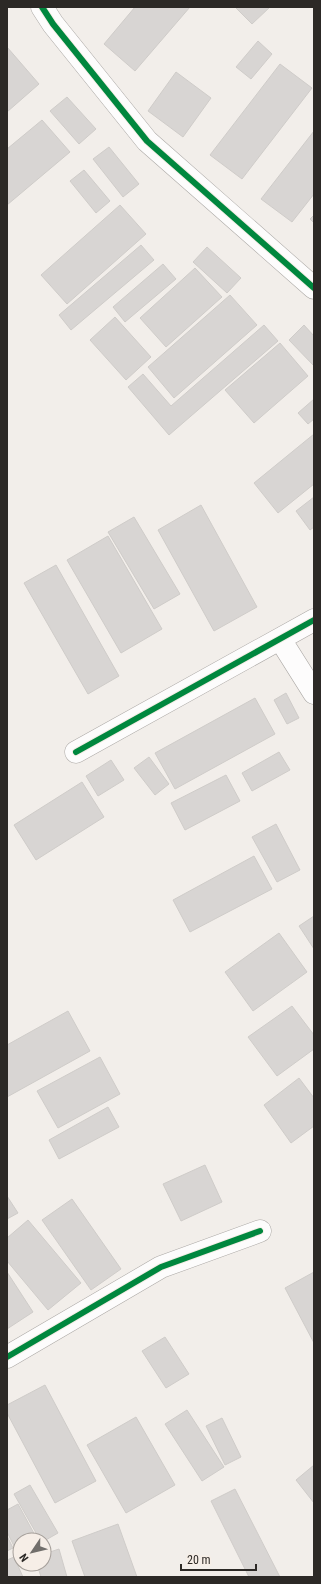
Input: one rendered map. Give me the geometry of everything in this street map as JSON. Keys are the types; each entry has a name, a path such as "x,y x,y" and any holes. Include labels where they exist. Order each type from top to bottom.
{"street":[{"path":"42,7 53,24 147,140 314,288"},
{"path":"76,752 314,620"},
{"path":"280,639 314,693"},
{"path":"7,1357 161,1267 260,1231"}],"building":[{"path":"135,7 190,7 135,71 104,44"},
{"path":"235,7 270,7 252,24"},
{"path":"258,41 272,54 251,79 236,67"},
{"path":"7,47 39,84 7,112"},
{"path":"280,64 312,88 242,179 210,155"},
{"path":"176,72 211,98 183,137 148,111"},
{"path":"67,97 96,129 79,144 50,111"},
{"path":"42,120 70,152 7,205 7,149"},
{"path":"314,131 314,194 292,222 261,199"},
{"path":"109,147 139,184 123,197 93,159"},
{"path":"84,170 110,201 96,213 70,181"},
{"path":"120,205 146,234 67,304 41,275"},
{"path":"314,215 314,223 310,219"},
{"path":"141,245 154,260 71,330 59,315"},
{"path":"207,247 241,278 227,293 193,262"},
{"path":"163,264 176,279 125,322 113,307"},
{"path":"195,268 222,297 166,347 140,318"},
{"path":"230,295 257,325 174,398 148,367"},
{"path":"115,317 151,357 126,380 90,340"},
{"path":"264,325 278,341 169,435 128,387 143,374 171,406"},
{"path":"304,325 314,336 314,366 289,340"},
{"path":"280,343 308,376 254,423 225,390"},
{"path":"314,399 314,419 308,424 298,413"},
{"path":"314,434 314,484 278,513 254,483"},
{"path":"314,497 314,527 310,530 296,511"},
{"path":"201,505 257,607 214,631 158,530"},
{"path":"134,517 180,594 154,609 108,532"},
{"path":"108,536 162,629 121,653 67,560"},
{"path":"56,565 119,676 88,694 24,583"},
{"path":"286,693 299,718 287,724 274,700"},
{"path":"255,698 275,734 175,789 155,753"},
{"path":"279,752 290,770 252,791 242,773"},
{"path":"149,757 169,784 155,795 134,768"},
{"path":"111,760 124,780 98,796 86,776"},
{"path":"226,775 240,801 185,830 171,803"},
{"path":"82,782 104,817 36,860 14,825"},
{"path":"276,824 300,870 277,882 252,837"},
{"path":"254,856 272,889 190,932 173,900"},
{"path":"314,916 314,949 299,926"},
{"path":"279,933 307,972 253,1011 225,972"},
{"path":"292,1006 314,1035 314,1049 277,1076 248,1037"},
{"path":"68,1011 90,1051 7,1097 7,1045"},
{"path":"100,1057 120,1094 58,1128 37,1091"},
{"path":"299,1078 314,1098 314,1126 291,1143 264,1105"},
{"path":"108,1107 119,1127 59,1159 49,1140"},
{"path":"205,1165 222,1202 181,1221 163,1184"},
{"path":"7,1196 18,1213 7,1219"},
{"path":"72,1199 121,1269 91,1290 42,1220"},
{"path":"28,1220 81,1283 48,1310 7,1261 7,1238"},
{"path":"7,1272 33,1312 7,1329"},
{"path":"314,1272 314,1343 285,1288"},
{"path":"165,1337 189,1374 166,1388 142,1351"},
{"path":"45,1385 96,1481 55,1503 7,1413 7,1405"},
{"path":"187,1410 224,1467 202,1481 165,1424"},
{"path":"136,1417 175,1485 126,1513 87,1445"},
{"path":"222,1418 241,1457 225,1465 206,1426"},
{"path":"314,1465 314,1503 296,1480"},
{"path":"30,1485 58,1533 52,1536 52,1532 35,1532 14,1494"},
{"path":"235,1489 280,1577 249,1577 211,1501"},
{"path":"18,1504 33,1532 12,1532 12,1542 7,1532 7,1510"},
{"path":"118,1524 137,1577 85,1577 72,1541"},
{"path":"7,1536 12,1548 7,1551"},
{"path":"59,1549 67,1577 41,1577 39,1572 52,1572 52,1551"},
{"path":"12,1558 12,1572 21,1572 23,1577 7,1577 7,1560"}],"cycle path":[{"path":"42,7 53,24 147,141 314,288"},
{"path":"76,752 314,620"},
{"path":"7,1357 161,1267 260,1231"}]}
